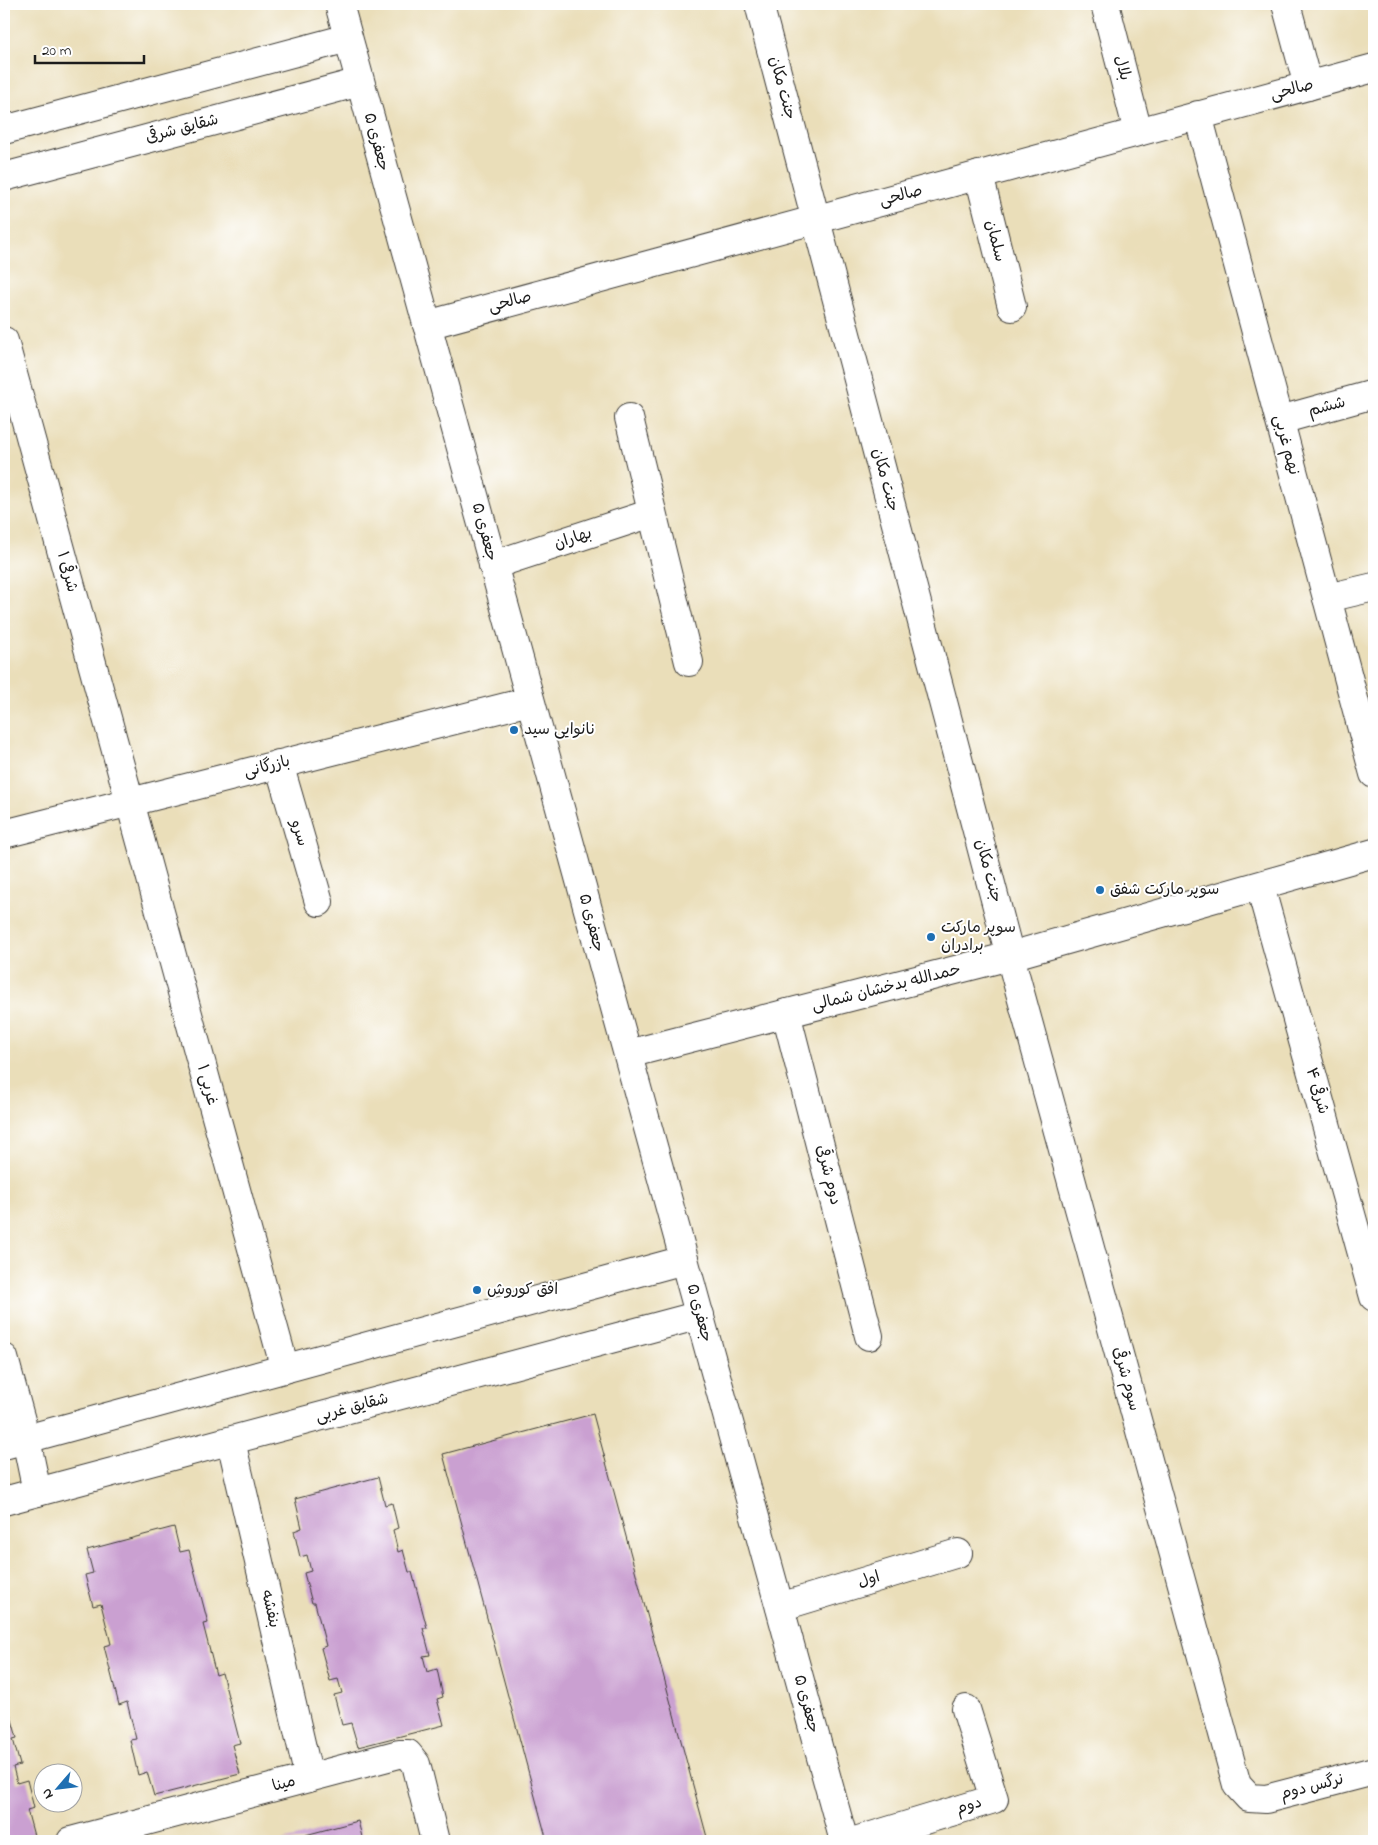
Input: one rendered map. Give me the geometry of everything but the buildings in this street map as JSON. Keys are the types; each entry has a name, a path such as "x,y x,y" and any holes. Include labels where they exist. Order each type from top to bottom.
{"street":[{"name":"جعفری ۵","path":"339,4 844,1841"},
{"name":"جنت مکان","path":"759,4 1010,956"},
{"name":"بلال","path":"1105,4 1138,132"},
{"path":"1286,4 1308,86"},
{"path":"4,130 348,38"},
{"name":"صالحی","path":"427,325 1374,68"},
{"name":"شقایق شرقی","path":"4,177 360,82"},
{"name":"نهم غربی","path":"1198,115 1374,774"},
{"name":"سلمان","path":"979,175 1012,307"},
{"name":"۱ شرقی","path":"4,341 130,802"},
{"name":"ششم","path":"1280,420 1374,394"},
{"path":"629,418 690,662"},
{"name":"بهاران","path":"493,564 652,513"},
{"path":"1328,598 1374,587"},
{"name":"بازرگانی","path":"4,834 530,701"},
{"name":"سرو","path":"279,764 319,902"},
{"name":"۱ غربی","path":"130,802 285,1369"},
{"name":"حمدالله بدخشان شمالی","path":"628,1054 1010,956 1374,853"},
{"name":"۴ شرقی","path":"1260,886 1374,1297"},
{"name":"سوم شرقی","path":"1010,956 1237,1785 1249,1798"},
{"name":"دوم شرقی","path":"786,1013 870,1336"},
{"path":"15,1442 684,1260"},
{"name":"شقایق غربی","path":"4,1501 700,1315"},
{"path":"4,1358 15,1442 37,1492"},
{"name":"بنفشه","path":"231,1441 309,1778"},
{"name":"اول","path":"780,1607 958,1553"},
{"name":"دوم","path":"855,1841 994,1798 966,1709"},
{"name":"مینا","path":"71,1841 398,1754 408,1754 416,1764 435,1841"},
{"name":"نرگس دوم","path":"1249,1798 1266,1799 1374,1771"}],"place":[{"name":"نانوایی سید","path":"514,730"},
{"name":"سوپر مارکت شفق","path":"1100,890"},
{"name":"سوپر مارکت برادران","path":"931,937"},
{"name":"افق کوروش","path":"477,1290"}]}
